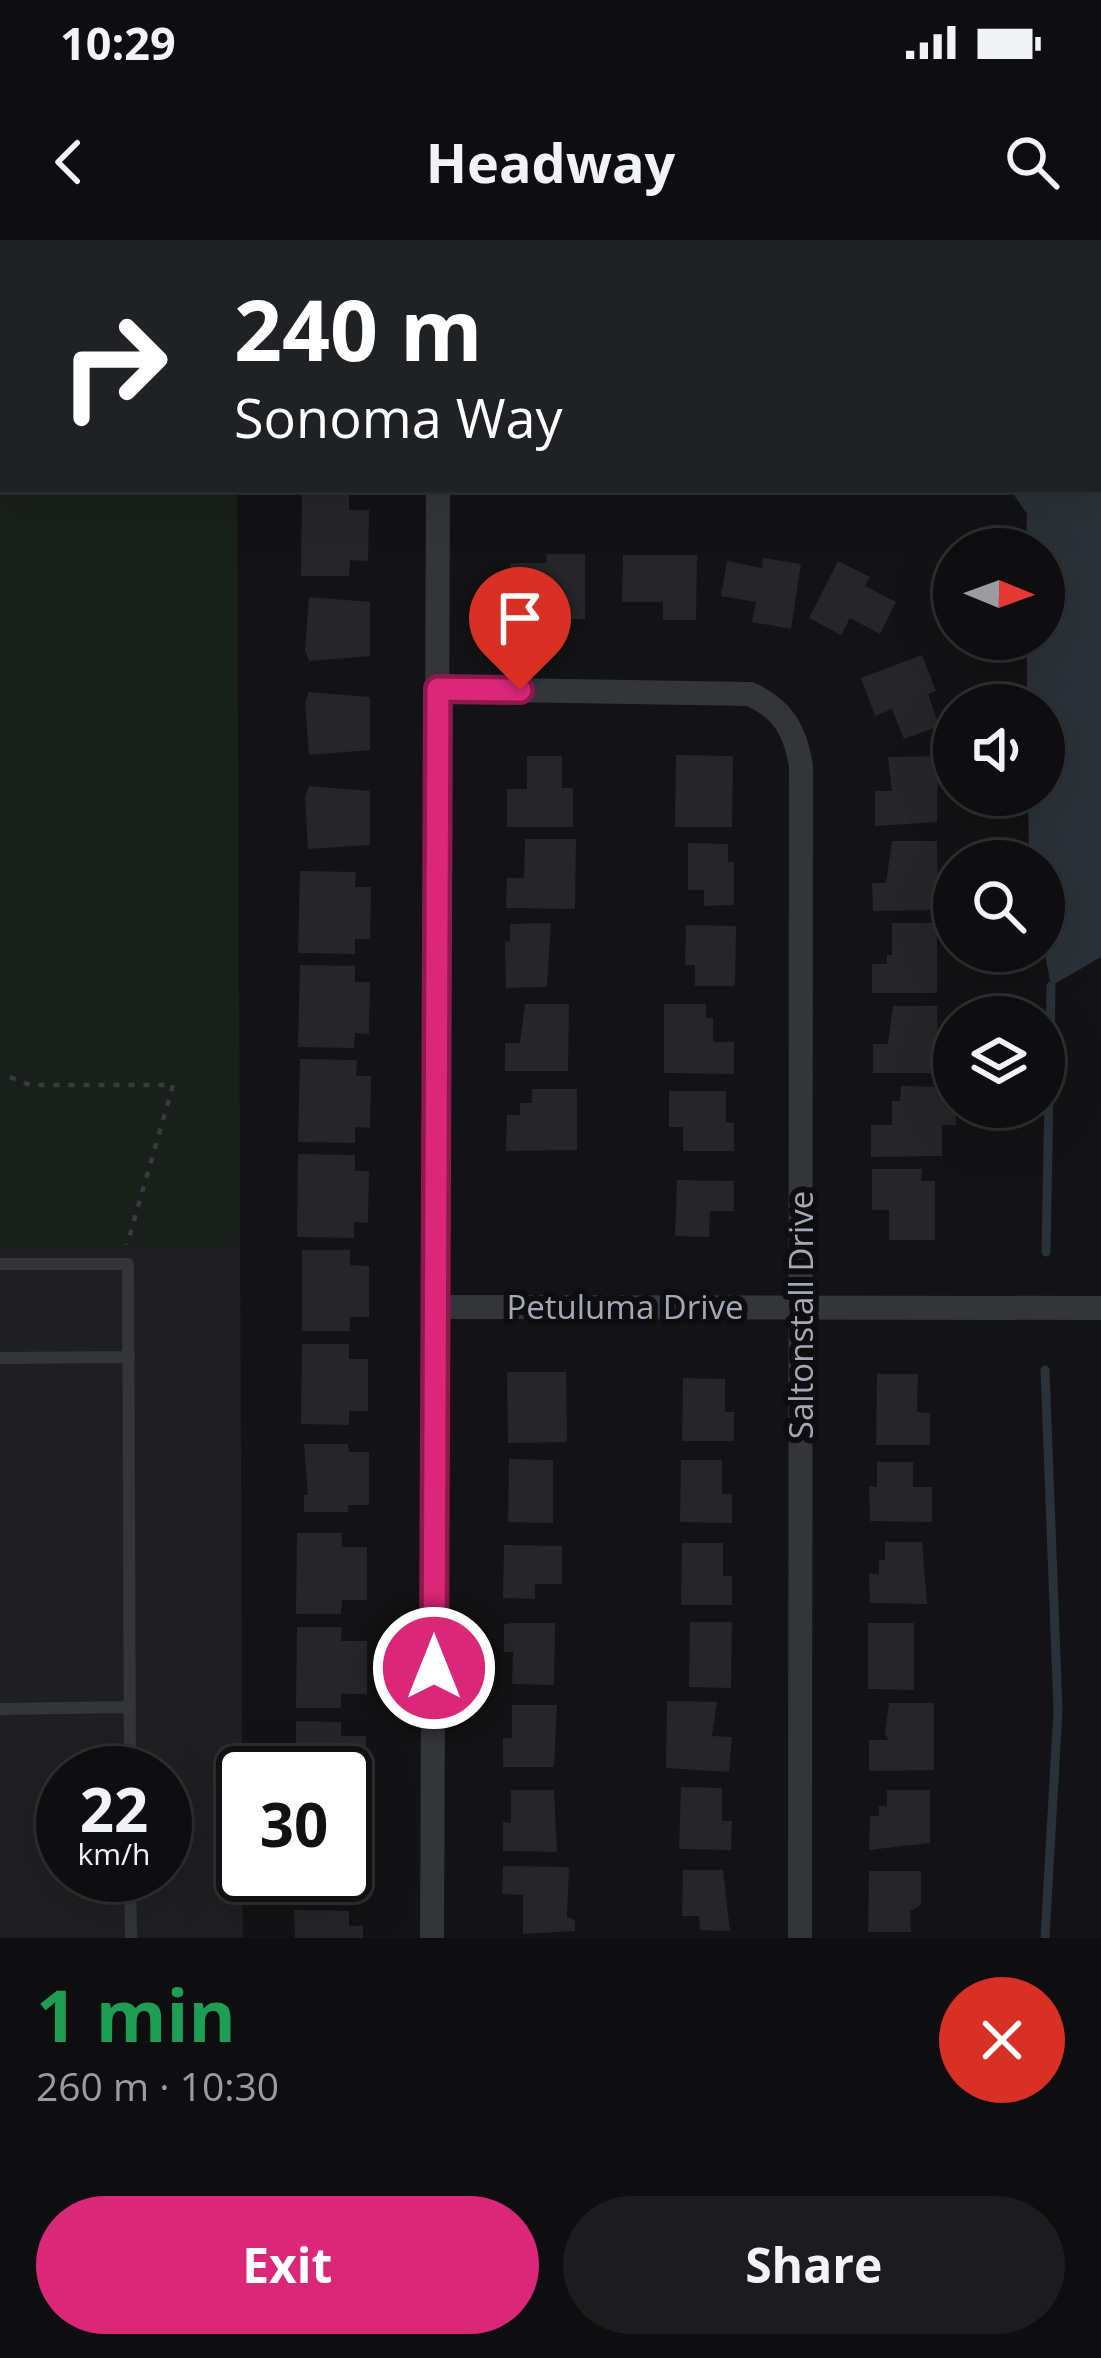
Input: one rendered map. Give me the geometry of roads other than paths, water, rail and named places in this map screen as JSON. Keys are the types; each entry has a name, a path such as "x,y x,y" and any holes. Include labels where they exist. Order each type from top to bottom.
{"street":[{"path":"432,1938 438,492"},
{"name":"Saltonstall Drive","path":"438,689 727,691 769,702 786,719 797,740 801,766 800,1938"},
{"name":"Petuluma Drive","path":"436,1307 1101,1308"}],"lane":[{"path":"0,1264 128,1264 130,1746"},
{"path":"0,1358 129,1358"},
{"path":"0,1709 130,1707"},
{"path":"130,1902 130,1938"}],"waterway":[{"path":"1046,1252 1051,986"},
{"path":"1045,1370 1058,1710 1045,1938"}]}
